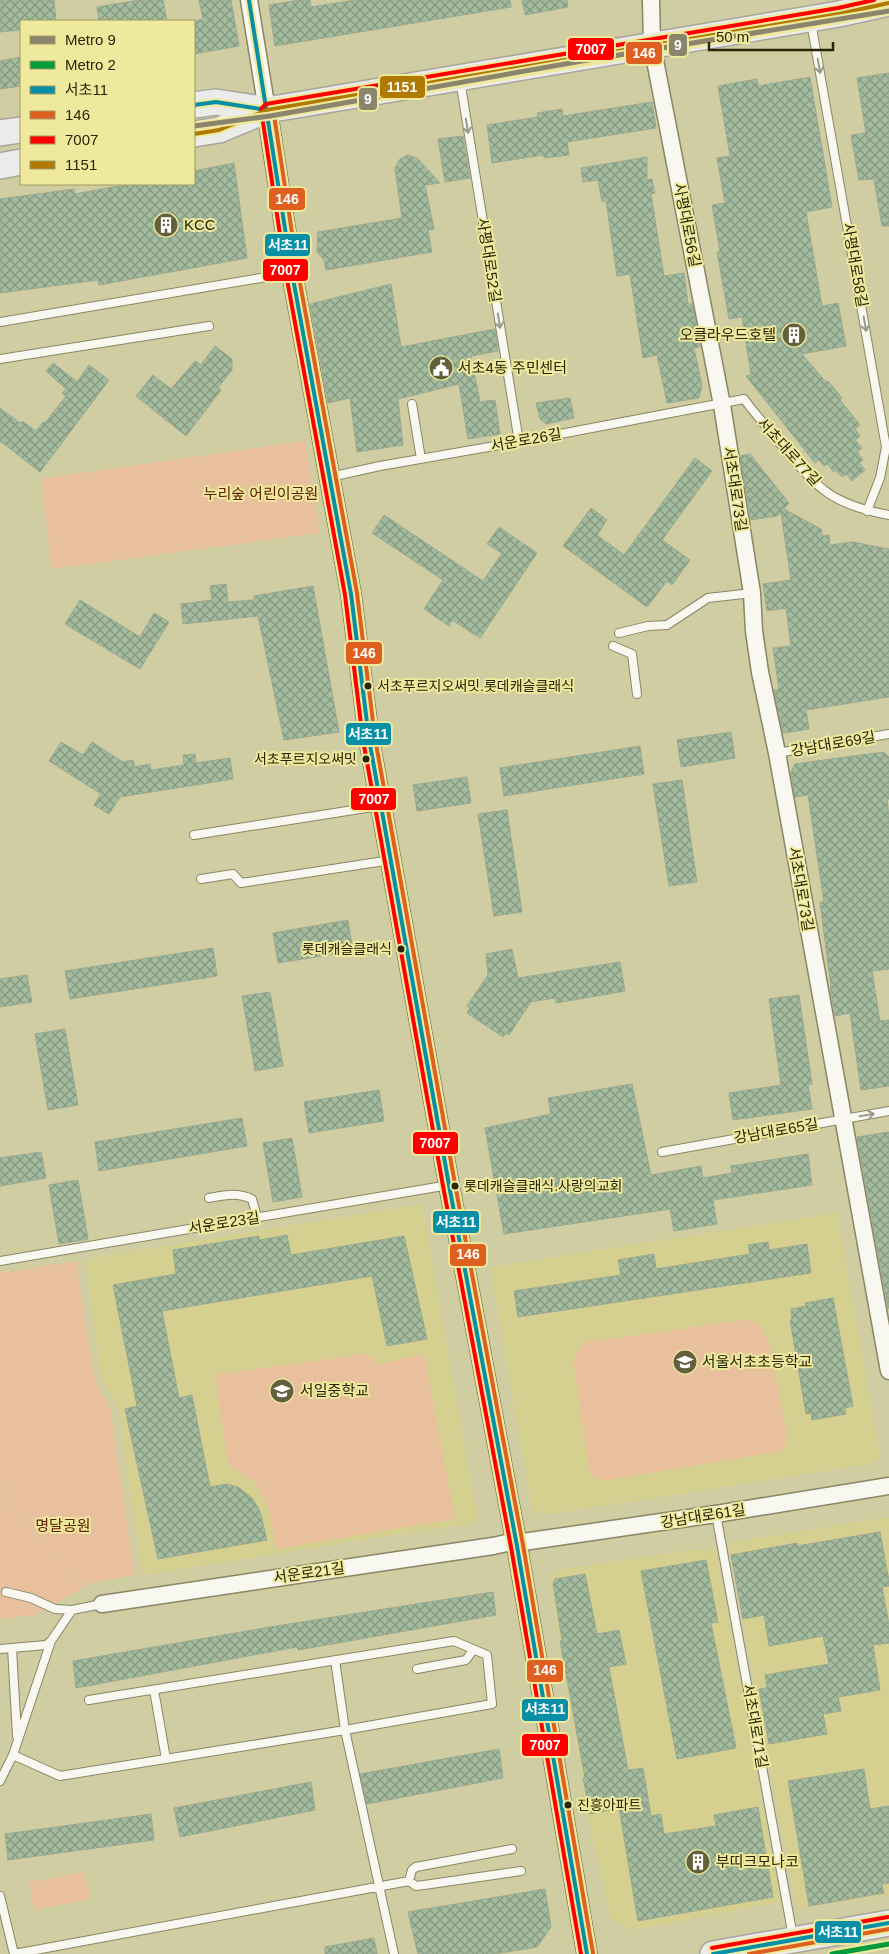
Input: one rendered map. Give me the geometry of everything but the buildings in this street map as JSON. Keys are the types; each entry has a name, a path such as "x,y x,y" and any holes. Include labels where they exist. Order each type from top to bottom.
{"main road":[{"path":"195,134 219,130 267,110 810,18 838,7 889,4"},
{"path":"195,105 216,102 267,110"},
{"path":"0,133 20,130"},
{"path":"0,166 20,162"},
{"path":"713,1954 889,1923"}],"street":[{"path":"249,0 292,273 351,594 369,739 449,1185 516,1541 587,1954"},
{"name":"사평대로56길","path":"651,0 652,45 722,405"},
{"name":"서초대로73길","path":"722,405 752,593 754,631 760,672 777,753 889,1372"},
{"name":"강남대로61길","path":"516,1541 523,1542 716,1514 889,1486"},
{"name":"서운로21길","path":"102,1604 516,1541"}],"lane":[{"name":"사평대로58길","path":"810,18 886,447 880,478 867,511"},
{"name":"사평대로52길","path":"459,78 519,442"},
{"path":"0,322 292,273"},
{"path":"0,359 209,326"},
{"name":"서초대로77길","path":"722,405 744,399 794,461 818,486 850,506 889,515"},
{"path":"412,404 421,459"},
{"name":"서운로26길","path":"330,477 722,405"},
{"path":"619,633 648,626 667,625 708,598 752,593"},
{"path":"613,646 632,654 637,694"},
{"name":"강남대로69길","path":"777,753 889,734"},
{"path":"194,835 381,806"},
{"path":"201,879 233,874 241,883 391,860"},
{"name":"강남대로65길","path":"662,1152 889,1111"},
{"name":"서운로23길","path":"0,1261 449,1185"},
{"path":"209,1198 237,1193 244,1195 252,1199 257,1217"},
{"name":"서초대로71길","path":"716,1514 794,1939"},
{"path":"6,1592 31,1598 55,1609 72,1610 102,1604"},
{"path":"0,1781 13,1755 51,1641 72,1610"},
{"path":"0,1649 46,1645 51,1641"},
{"path":"13,1755 60,1776 492,1704 488,1655 454,1641 90,1700"},
{"path":"12,1648 18,1741"},
{"path":"417,1669 466,1660 473,1650"},
{"path":"336,1660 345,1730 394,1954"},
{"path":"154,1690 166,1759"},
{"path":"409,1881 412,1870 416,1867 512,1849"},
{"path":"0,1896 14,1954 409,1881 416,1886 521,1871"}],"path":[{"path":"856,68 889,62"},
{"path":"0,1477 22,1522 102,1604"}],"shaded area":[{"name":"서일중학교","path":"422,1204 478,1522 142,1575 118,1405 101,1377 85,1259"},
{"name":"서울서초초등학교","path":"837,1213 880,1457 871,1464 545,1515 532,1510 490,1267"},
{"path":"889,1517 889,1894 797,1909 729,1543"},
{"path":"715,1547 780,1902 629,1929 611,1918 587,1811 550,1580 556,1570"}],"green space":[{"name":"누리숲 어린이공원","path":"305,441 320,533 52,569 41,479"},
{"name":"명달공원","path":"76,1261 95,1381 110,1407 135,1575 94,1582 34,1615 0,1619 0,1273"},
{"path":"749,1320 759,1326 768,1340 786,1430 785,1446 780,1451 608,1480 595,1479 589,1467 574,1366 575,1355 578,1349 587,1342"},
{"path":"365,1354 378,1364 424,1354 455,1519 276,1549 269,1508 256,1483 228,1464 215,1375"},
{"path":"85,1872 90,1899 34,1910 29,1882"}],"metro line":[{"name":"9","path":"195,126 270,116 582,61 889,11"},
{"name":"2","path":"832,1954 889,1944"}],"transit line":[{"name":"서초11","path":"249,0 292,273 351,594 369,739 449,1185 517,1546 587,1954"},
{"name":"7007","path":"581,1954 511,1547 443,1186 363,740 345,595 286,274 261,109 266,104 838,8 874,0"},
{"name":"1151","path":"195,134 219,130 267,110 839,14 889,3"},
{"name":"146","path":"593,1953 523,1545 455,1184 375,738 357,593 298,272 274,115 840,20 889,9"},
{"name":"서초11","path":"195,105 216,102 267,110"},
{"name":"7007","path":"712,1948 888,1917"},
{"name":"서초11","path":"713,1954 889,1923"},
{"name":"146","path":"749,1954 889,1929"}],"place":[{"name":"KCC","path":"166,225"},
{"name":"오클라우드호텔","path":"794,335"},
{"name":"서초4동 주민센터","path":"441,368"},
{"name":"서초푸르지오써밋.롯데캐슬클래식","path":"368,686"},
{"name":"서초푸르지오써밋","path":"366,759"},
{"name":"롯데캐슬클래식","path":"401,949"},
{"name":"롯데캐슬클래식.사랑의교회","path":"455,1186"},
{"name":"서울서초초등학교","path":"685,1362"},
{"name":"서일중학교","path":"282,1391"},
{"name":"진흥아파트","path":"568,1805"},
{"name":"부띠크모나코","path":"698,1862"}]}
